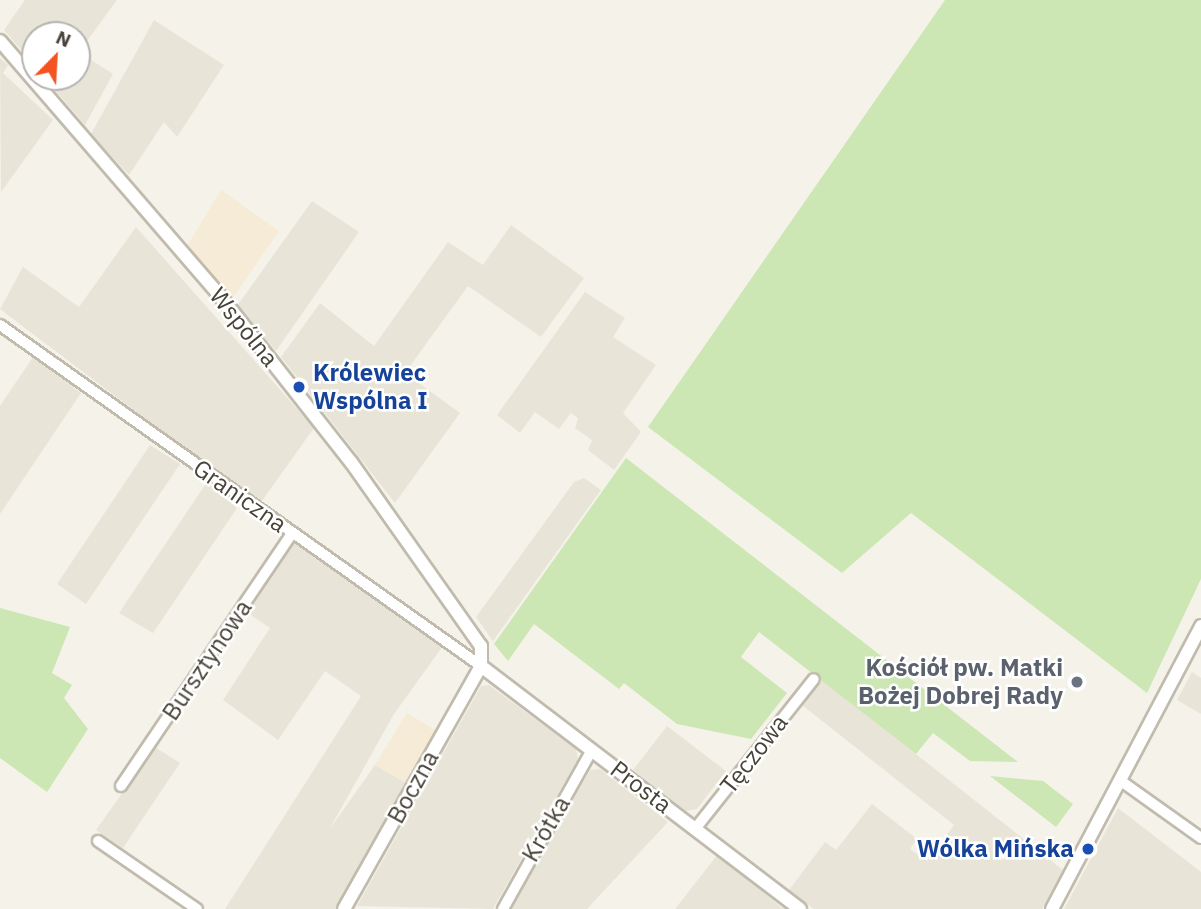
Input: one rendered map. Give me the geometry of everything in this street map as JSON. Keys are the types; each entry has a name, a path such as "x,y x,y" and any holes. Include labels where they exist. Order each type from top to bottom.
{"street":[{"name":"Wspólna","path":"0,41 221,297 351,462 477,636 481,666"},
{"name":"Graniczna","path":"0,325 481,666"},
{"name":"Bursztynowa","path":"121,786 292,533"},
{"path":"1052,909 1201,626"},
{"name":"Prosta","path":"481,666 800,909"},
{"name":"Boczna","path":"344,909 481,666"},
{"name":"Tęczowa","path":"695,829 814,680"},
{"name":"Krótka","path":"503,909 592,750"},
{"path":"1121,781 1201,838"},
{"path":"98,841 197,909"}],"shaded area":[{"path":"25,0 117,0 91,36 91,21 21,21 21,50 4,30"},
{"path":"154,20 224,65 177,137 164,122 129,175 91,134"},
{"path":"0,58 8,65 3,73 53,120 1,192"},
{"path":"91,60 113,74 85,125 56,91 91,91"},
{"path":"221,190 279,231 230,302 186,248"},
{"path":"312,201 359,232 276,351 237,306"},
{"path":"511,225 584,278 541,337 468,286 405,373 460,413 395,503 281,357 320,303 374,346 448,242 483,265"},
{"path":"136,227 314,428 259,505 0,309 23,267 79,307"},
{"path":"585,292 625,318 613,337 656,365 623,413 641,432 614,470 588,450 592,440 575,428 578,418 571,413 559,429 535,412 520,433 497,415"},
{"path":"33,357 81,393 0,514 0,406"},
{"path":"150,445 180,464 86,604 57,584"},
{"path":"584,478 601,490 493,641 476,617 574,482"},
{"path":"207,482 237,508 153,633 119,613"},
{"path":"295,540 443,646 394,714 329,830 375,765 406,783 336,909 225,909 361,696 325,671 278,740 223,700 270,628 245,611"},
{"path":"1192,672 1201,678 1201,714 1177,700"},
{"path":"822,680 1063,870 1042,909 814,909 789,890 825,842 836,850 872,804 917,839 910,849 927,861 954,825 802,705"},
{"path":"489,685 576,749 578,759 493,909 357,906 481,686"},
{"path":"407,713 435,730 406,783 375,765"},
{"path":"667,726 726,771 697,809 686,811 633,770"},
{"path":"155,747 180,763 123,848 96,830"},
{"path":"600,769 668,822 587,909 511,909 590,770"},
{"path":"1118,808 1201,872 1201,909 1064,909"},
{"path":"718,854 781,907 790,909 675,909"}],"green space":[{"path":"945,0 1201,0 1201,579 1147,693 911,513 842,573 648,427"},
{"path":"626,458 1018,762 970,761 933,733 916,754 759,632 741,657 787,693 751,739 677,724 624,683 619,689 534,624 508,661 494,644"},
{"path":"0,608 70,627 52,673 72,685 64,698 88,729 47,792 0,758"},
{"path":"990,776 1043,781 1073,804 1056,827"}],"place":[{"name":"Królewiec Wspólna I","path":"299,387"},
{"name":"Kościół pw. Matki Bożej Dobrej Rady","path":"1077,682"},
{"name":"Wólka Mińska","path":"1088,849"}]}
